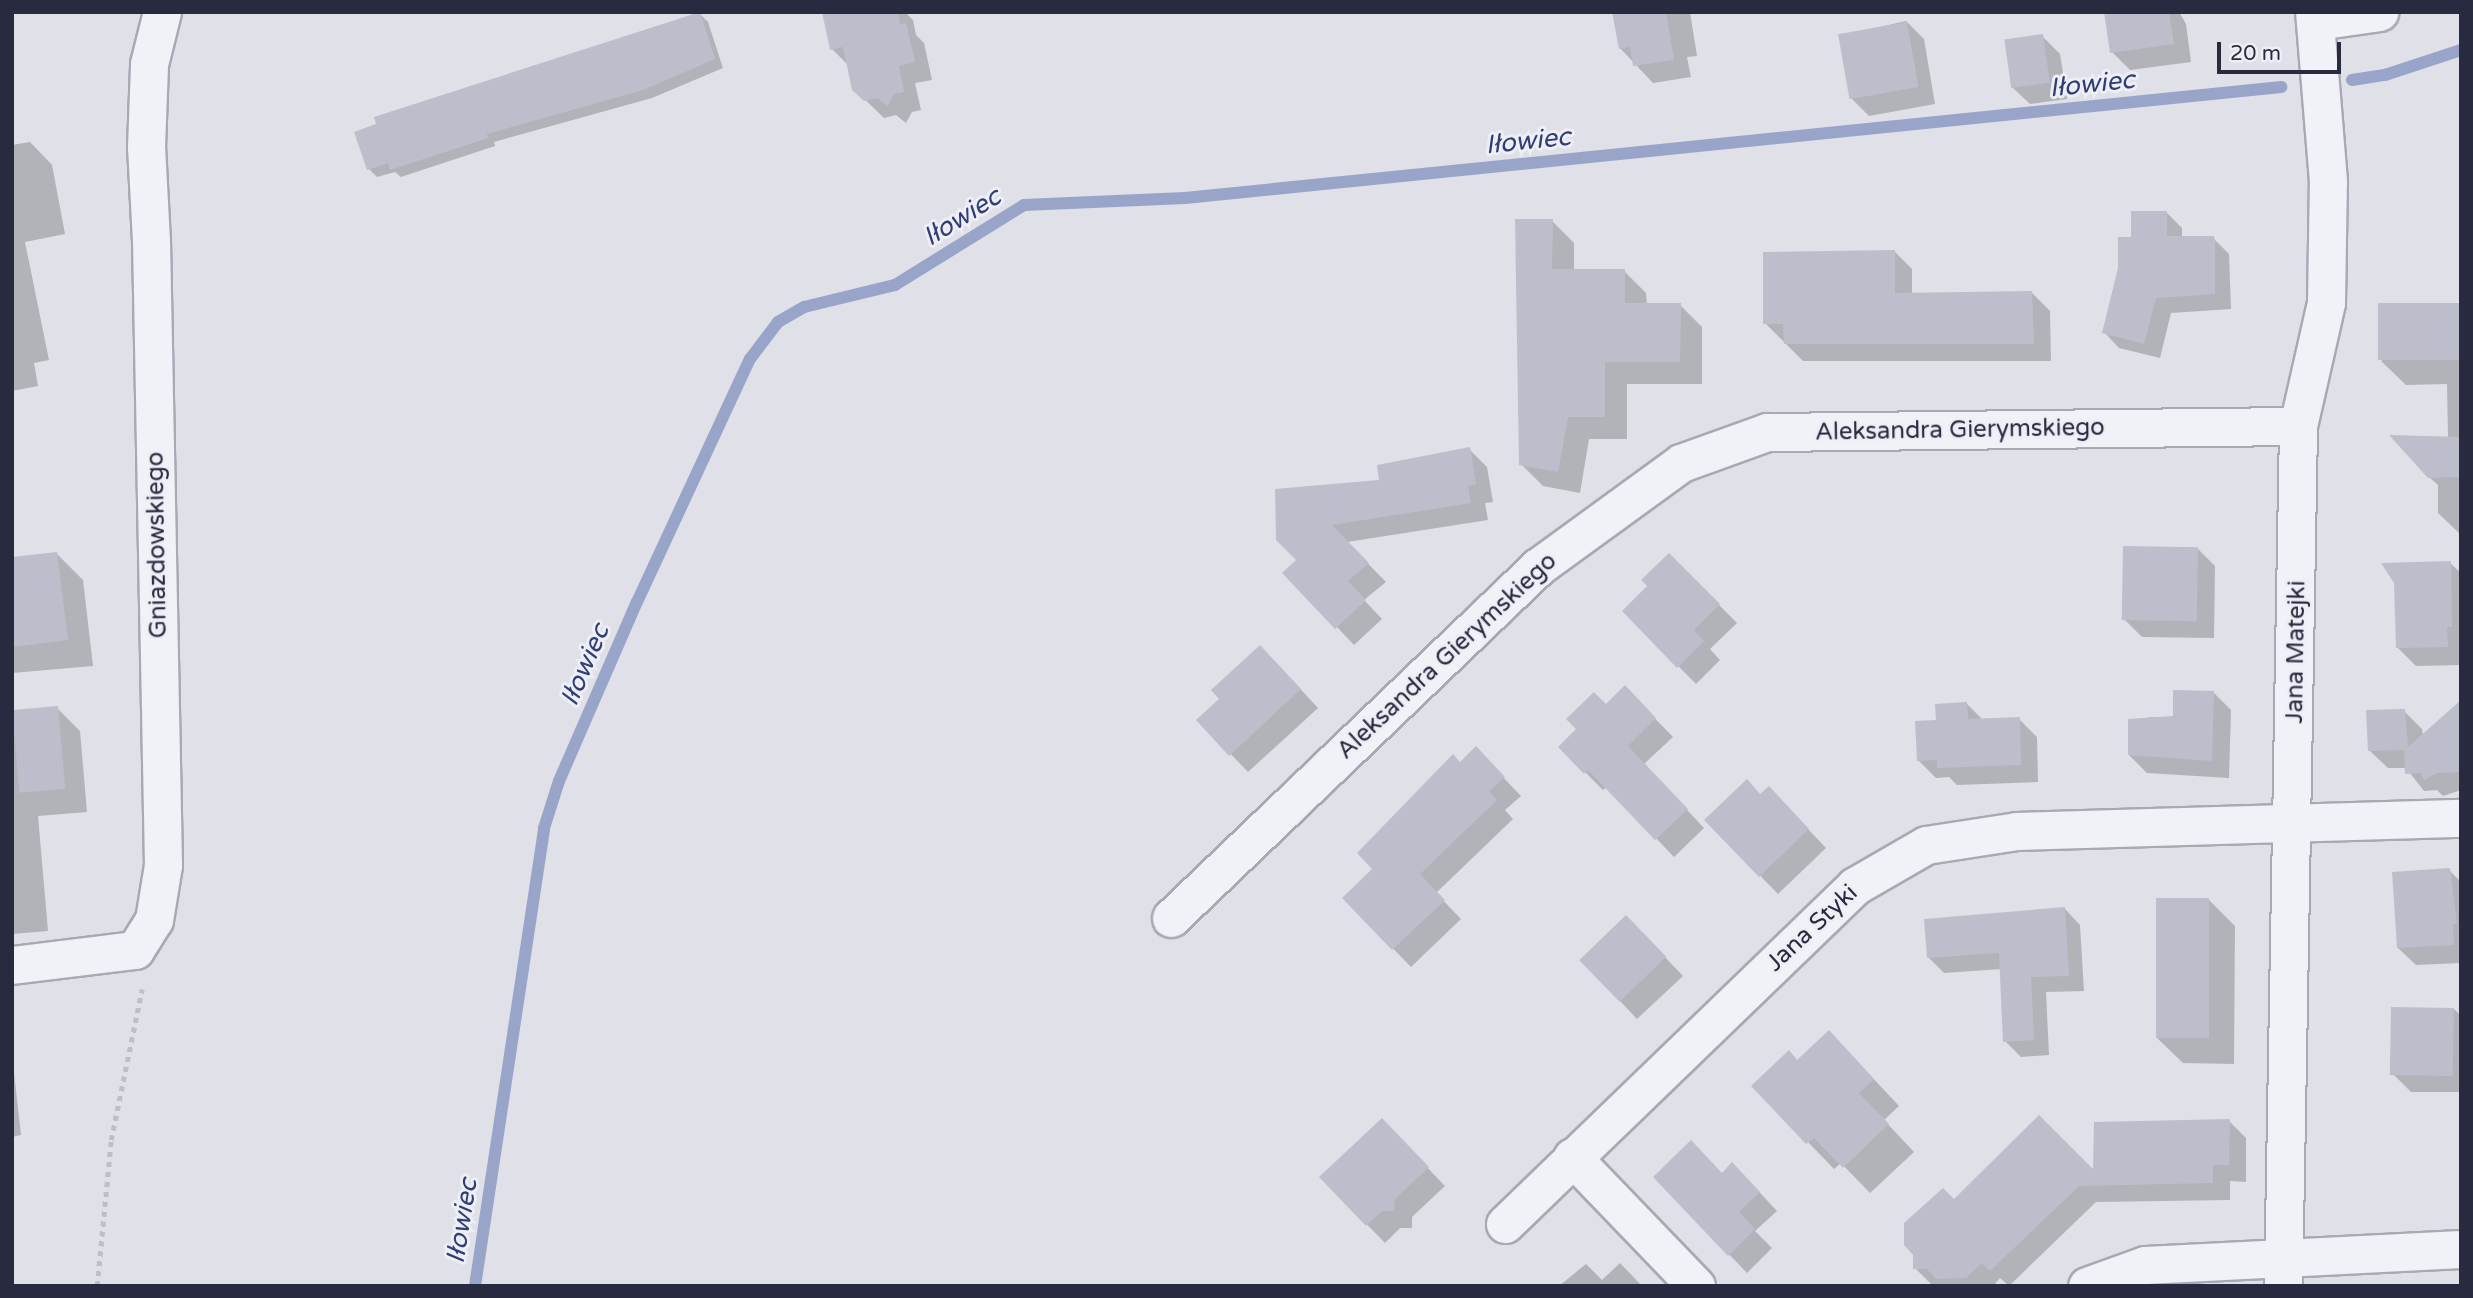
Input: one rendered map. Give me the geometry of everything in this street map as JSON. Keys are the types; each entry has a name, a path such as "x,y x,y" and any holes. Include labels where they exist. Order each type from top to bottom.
{"street":[{"name":"Gniazdowskiego","path":"135,950 154,920 163,865 152,241 146,146 149,64 162,12"},
{"path":"2315,17 2378,12"},
{"name":"Jana Matejki","path":"2283,1272 2294,826 2298,426 2326,303 2328,181 2315,17"},
{"name":"Aleksandra Gierymskiego","path":"1171,918 1538,566 1681,463 1767,432 2298,426"},
{"name":"Jana Styki","path":"1505,1223 1854,886 1926,845 2017,831 2294,826 2461,818"},
{"path":"12,965 135,950"},
{"path":"1572,1157 1696,1286"},
{"path":"2087,1286 2145,1265 2283,1272 2461,1249"}],"path":[{"path":"97,1286 111,1140 142,993 135,950"}],"building":[{"path":"700,12 715,59 643,90 487,134 488,138 390,170 388,163 367,170 354,132 376,124 374,117"},
{"path":"822,12 898,12 900,24 906,23 915,62 899,66 904,92 894,94 888,106 877,98 864,101 852,90 843,47 830,50"},
{"path":"1612,12 1666,12 1674,60 1633,66 1630,47 1619,49"},
{"path":"2104,12 2169,12 2174,44 2110,53"},
{"path":"1907,22 1918,87 1850,99 1838,34"},
{"path":"2043,34 2050,83 2011,88 2004,39"},
{"path":"2131,211 2167,211 2167,236 2214,236 2215,241 2215,294 2156,298 2144,344 2102,333 2118,268 2118,237 2131,237"},
{"path":"1515,219 1553,219 1552,269 1625,269 1625,303 1681,303 1680,362 1605,362 1605,417 1568,417 1558,472 1519,465"},
{"path":"1895,250 1895,293 2032,291 2034,344 1784,344 1783,324 1763,324 1763,252"},
{"path":"2378,303 2461,303 2461,360 2378,360"},
{"path":"2389,435 2461,437 2461,477 2428,478"},
{"path":"1470,447 1476,484 1468,486 1471,503 1332,525 1369,563 1348,581 1366,600 1335,629 1282,573 1296,560 1276,540 1275,489 1379,480 1377,465"},
{"path":"2123,546 2198,547 2197,621 2122,620"},
{"path":"57,552 68,640 12,647 12,557"},
{"path":"1669,553 1720,604 1694,630 1704,641 1677,668 1622,611 1647,586 1641,580"},
{"path":"2451,561 2452,627 2447,627 2448,647 2396,648 2394,583 2381,563"},
{"path":"1260,645 1301,689 1229,756 1196,720 1219,699 1211,690"},
{"path":"1625,685 1656,718 1628,746 1688,809 1655,840 1588,770 1584,774 1558,747 1576,729 1566,719 1594,692 1606,704"},
{"path":"2173,690 2214,691 2212,761 2128,755 2128,719 2173,716"},
{"path":"2461,700 2461,772 2437,773 2424,780 2421,773 2405,774 2404,750 2368,751 2366,710 2405,709 2408,747"},
{"path":"1967,702 1968,719 2020,717 2021,765 1937,768 1937,760 1917,761 1915,721 1936,720 1935,704"},
{"path":"58,706 65,789 19,793 12,710"},
{"path":"1476,746 1505,777 1489,791 1497,800 1420,874 1445,900 1392,950 1342,898 1372,869 1357,853 1453,754 1460,762"},
{"path":"1747,779 1760,794 1769,786 1809,829 1759,877 1704,820"},
{"path":"2450,868 2457,924 2453,924 2454,945 2397,948 2392,872"},
{"path":"2156,898 2209,898 2209,1038 2156,1038"},
{"path":"2065,907 2069,976 2031,977 2034,1040 2003,1042 1999,953 1927,958 1924,919"},
{"path":"1626,915 1666,957 1620,1002 1579,960"},
{"path":"2391,1007 2454,1008 2453,1076 2390,1075"},
{"path":"1829,1030 1874,1079 1859,1093 1889,1124 1843,1168 1814,1138 1806,1144 1751,1086 1789,1050 1797,1060"},
{"path":"2039,1115 2093,1169 2094,1122 2230,1119 2229,1165 2213,1165 2213,1183 2079,1186 1990,1271 1982,1263 1966,1278 1936,1279 1927,1269 1913,1269 1913,1255 1904,1245 1904,1223 1943,1188 1954,1199"},
{"path":"1382,1118 1429,1167 1395,1199 1394,1211 1382,1211 1366,1226 1319,1177"},
{"path":"1691,1140 1722,1173 1732,1162 1760,1192 1739,1212 1755,1229 1728,1256 1653,1177"}],"waterway":[{"name":"Iłowiec","path":"2352,80 2385,75 2461,50"},
{"name":"Iłowiec","path":"475,1286 544,828 559,781 637,602 750,359 778,322 804,307 895,285 1024,205 1185,198 2281,87"}]}
